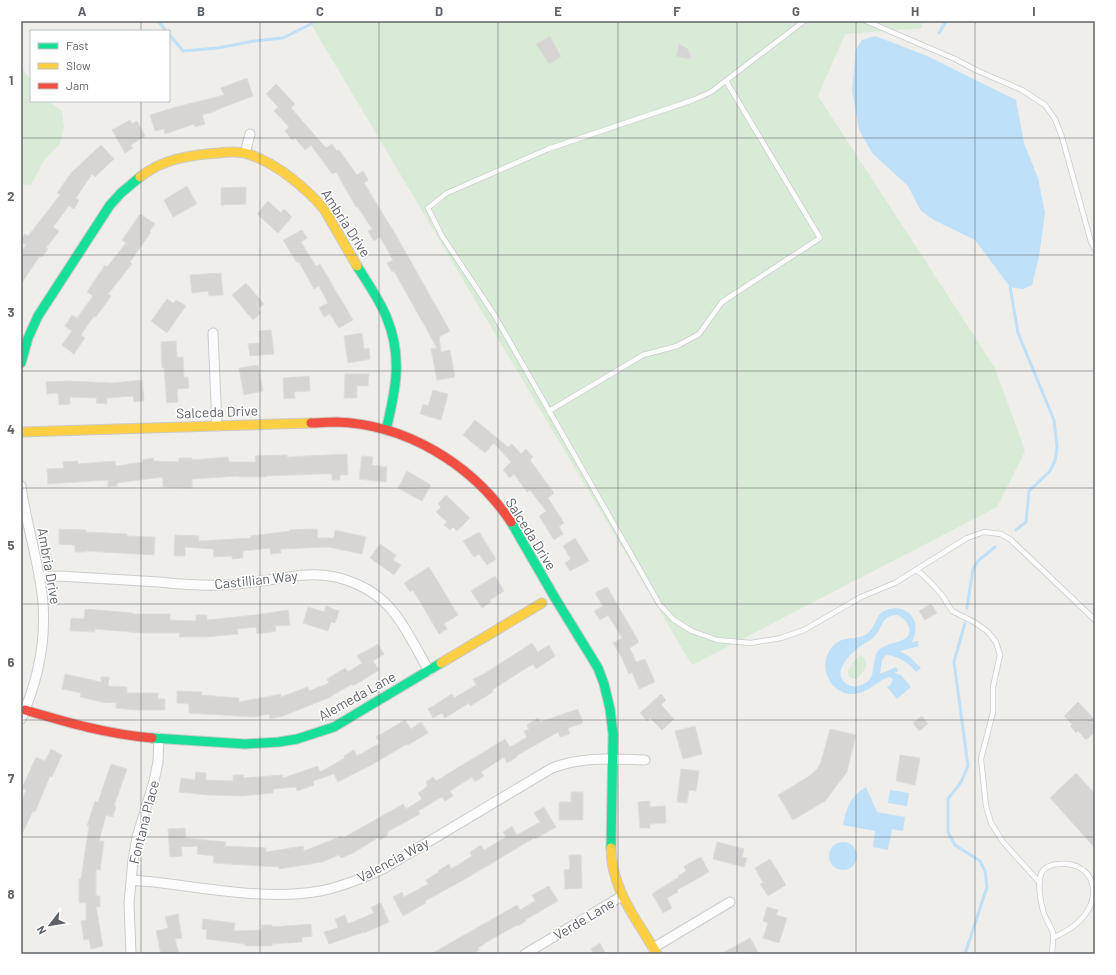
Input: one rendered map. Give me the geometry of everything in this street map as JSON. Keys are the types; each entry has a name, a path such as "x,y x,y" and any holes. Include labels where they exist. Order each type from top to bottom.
{"street":[{"path":"245,153 250,134"},
{"name":"Ambria Drive","path":"21,363 28,338 38,316 110,205 123,190 137,178 163,162 177,157 192,154 221,152 245,153 285,172 311,194 324,209 386,315 393,330 397,347 398,366 397,382 386,430"},
{"path":"213,333 217,426"},
{"name":"Salceda Drive","path":"21,432 336,422 358,424 401,434 419,442 460,467 476,480 505,514 598,668 605,684 612,717 611,861 614,880 655,951"},
{"name":"Ambria Drive","path":"21,486 43,603 43,642 36,678 21,719"},
{"name":"Castillian Way","path":"39,577 59,576 220,586 306,575 338,577 356,583 383,601 395,614 429,671"},
{"name":"Alemeda Lane","path":"25,710 77,726 103,732 246,745 298,740 334,727 542,603"},
{"name":"Fontana Place","path":"131,954 129,903 131,880 137,837 154,782 158,762 160,738"},
{"name":"Valencia Way","path":"131,880 273,894 299,894 338,887 383,869 552,768 578,760 645,760"},
{"name":"Verde Lane","path":"525,954 622,896"},
{"path":"655,951 730,902"}],"lane":[{"path":"804,21 711,92 694,100 548,150 447,193 428,208 442,236 495,316 660,605 674,620 692,631 721,640 751,643 781,638 804,630 861,596 895,583 967,538 984,532 1001,534 1011,540 1095,620"},
{"path":"866,21 955,59 978,71 1022,90 1045,105 1055,119 1062,137 1091,242 1095,249"},
{"path":"549,411 643,355 677,346 699,334 722,302 820,238 726,81"},
{"path":"915,570 922,574 942,595 952,611 978,625 996,642 1000,655 993,687 993,712 981,759 986,806 991,823 1003,842 1040,883"},
{"path":"1052,954 1053,933 1044,914 1039,887 1041,873 1045,868 1052,864 1076,864 1085,870 1092,883 1093,899 1088,911 1077,924 1053,938"}],"green space":[{"path":"315,21 921,21 922,28 845,34 818,96 995,368 1025,451 997,507 692,665 311,24"},
{"path":"21,66 30,80 30,102 49,102 62,111 64,127 60,144 44,160 31,185 21,184"},
{"path":"861,655 866,662 865,668 857,679 852,679 849,676 848,670 855,660"}],"water":[{"path":"875,36 925,55 1016,100 1024,143 1038,178 1045,213 1039,257 1032,285 1023,289 1010,287 975,240 934,220 921,211 908,186 873,154 859,130 852,90 856,49 862,40"},
{"path":"888,609 902,609 912,615 916,630 912,642 918,641 919,646 900,651 910,657 921,668 916,672 910,665 902,660 886,655 882,660 880,674 896,667 898,671 894,673 901,675 911,687 897,699 887,687 891,684 893,679 890,677 859,693 845,693 837,689 828,676 826,668 826,660 829,652 834,645 842,640 860,637 868,633 872,629 880,614","holes":["897,615 905,620 908,625 908,636 887,645 878,651 874,661 873,672 869,681 865,684 854,686 844,682 841,677 841,672 845,661 858,648 876,635 887,617"]},
{"path":"866,787 877,812 905,817 903,831 892,829 888,850 873,847 875,831 843,825 846,813 853,798"},
{"path":"890,790 909,793 907,806 888,803"},
{"path":"843,842 853,846 857,856 853,866 843,870 833,866 829,856 833,846"}],"building":[{"path":"550,36 561,57 549,64 536,44"},
{"path":"679,44 688,49 691,56 690,58 686,59 676,56"},
{"path":"247,78 253,96 202,115 205,124 195,127 194,124 165,134 164,129 155,131 150,115 224,95 221,88"},
{"path":"276,84 295,104 291,108 326,148 332,144 337,151 339,150 357,175 363,171 368,180 364,183 397,237 450,331 439,337 441,352 450,350 455,377 437,380 431,349 437,348 394,271 392,272 387,263 393,260 380,237 374,241 368,231 372,229 358,207 356,207 336,172 332,174 311,145 305,150 295,138 292,140 285,131 289,127 274,111 278,107 266,94"},
{"path":"130,120 132,124 137,121 145,136 131,145 133,148 125,153 112,130"},
{"path":"101,145 114,159 95,177 92,174 76,198 79,200 74,209 69,206 53,227 59,231 46,248 48,249 42,257 40,256 21,284 21,252 26,245 21,242 21,240 25,234 28,236 60,195 57,193 71,173"},
{"path":"187,186 197,204 173,217 164,200"},
{"path":"246,187 246,204 221,205 221,188"},
{"path":"268,201 281,213 284,209 292,217 278,233 257,214"},
{"path":"140,214 155,224 130,262 132,264 108,294 111,296 96,317 94,316 81,335 85,338 74,354 62,345 72,331 65,326 72,315 77,318 93,296 87,292 105,265 107,267 126,243 122,240"},
{"path":"302,230 307,238 301,242 316,266 320,264 353,320 339,328 330,314 324,317 319,308 328,303 319,286 314,289 299,262 297,263 283,240"},
{"path":"221,273 223,295 209,296 208,291 192,293 190,275"},
{"path":"246,283 264,304 258,309 261,313 253,320 232,295"},
{"path":"167,299 173,303 176,300 186,306 167,333 151,321"},
{"path":"271,330 274,354 250,356 248,344 260,343 259,331"},
{"path":"362,333 364,349 369,348 370,359 348,363 344,336"},
{"path":"176,341 177,357 183,357 184,377 188,377 189,388 177,389 178,402 167,403 164,368 162,368 161,342"},
{"path":"258,365 263,391 244,395 239,368"},
{"path":"345,374 369,374 368,386 357,386 357,398 344,398"},
{"path":"309,376 310,391 294,392 295,398 284,399 283,378"},
{"path":"142,380 144,401 134,402 133,396 107,398 107,404 96,403 97,398 70,397 70,404 59,405 58,393 47,394 46,382 68,381 112,383"},
{"path":"433,390 448,394 441,420 420,414 423,404 428,406"},
{"path":"475,420 508,447 512,444 521,454 526,449 533,457 530,460 554,493 548,498 564,523 559,526 563,534 554,540 539,516 546,511 530,490 527,492 514,474 510,478 503,470 511,462 494,443 485,453 463,435"},
{"path":"347,454 348,475 340,475 340,480 332,480 332,474 319,474 192,479 192,488 163,487 163,477 117,483 117,486 108,487 108,480 48,484 47,469 64,468 63,462 78,461 78,464 115,461 116,466 143,462 142,460 153,458 154,461 179,462 179,458 192,458 192,460 228,457 229,462 256,462 255,456 287,455 287,457"},
{"path":"362,456 373,457 372,465 387,467 386,482 359,479"},
{"path":"407,471 431,485 422,501 398,488"},
{"path":"446,495 470,518 457,531 453,527 450,530 444,525 447,522 436,512 441,507 438,504"},
{"path":"59,529 127,534 127,536 155,537 154,555 86,551 75,552 75,545 59,544"},
{"path":"317,529 318,538 334,538 335,530 366,537 362,554 328,547 280,549 281,553 271,554 270,548 243,551 243,558 232,559 232,556 214,557 213,549 185,547 185,556 174,556 175,535 199,536 199,541 251,538 250,536 290,531 289,530"},
{"path":"479,532 496,559 487,565 479,554 474,557 463,541"},
{"path":"575,538 589,561 570,571 565,563 571,559 563,546"},
{"path":"380,544 396,555 393,560 401,565 394,575 370,558"},
{"path":"429,567 458,615 444,624 447,629 439,634 413,590 410,592 404,583"},
{"path":"495,576 504,591 490,600 491,602 482,608 471,591"},
{"path":"607,587 639,642 630,648 636,662 645,659 655,682 639,689 632,672 629,674 613,643 622,638 608,615 600,620 594,611 603,606 595,593"},
{"path":"931,604 937,613 925,620 919,611"},
{"path":"326,606 339,611 335,623 331,622 328,631 303,623 308,607 324,612"},
{"path":"85,609 133,614 170,614 170,620 196,621 196,615 207,615 207,620 288,610 290,625 275,626 276,631 257,634 256,627 237,629 238,634 206,637 179,637 180,633 143,633 95,629 95,632 70,631 71,618 84,619"},
{"path":"532,643 538,652 549,645 555,656 536,669 533,664 470,706 469,703 445,718 442,713 433,718 428,709 452,694 454,698 476,685 473,679 482,675"},
{"path":"378,644 384,654 373,661 379,670 353,686 352,684 328,698 283,716 270,719 269,714 254,717 189,713 189,704 177,703 177,691 202,692 201,695 239,698 239,702 281,694 281,697 308,687 309,691 329,683 327,679 345,668 348,672 362,663 357,656"},
{"path":"65,674 101,682 101,677 109,677 108,686 127,687 127,693 158,693 158,699 165,699 165,710 116,708 116,703 102,702 80,697 81,693 62,689"},
{"path":"661,694 666,700 661,705 674,719 662,730 650,718 647,721 640,713"},
{"path":"1078,702 1095,720 1095,732 1086,740 1078,731 1076,733 1070,726 1072,724 1064,716"},
{"path":"578,709 583,723 568,728 570,734 560,737 558,732 516,756 517,757 507,763 504,757 481,772 484,776 475,782 472,777 450,791 453,796 445,801 442,797 418,811 420,814 387,832 388,835 380,840 379,837 353,853 341,858 339,855 322,862 279,869 279,867 213,863 214,856 197,854 198,846 181,847 182,856 170,857 168,829 185,828 186,838 226,842 225,846 266,848 266,852 303,846 304,851 342,836 343,838 403,804 406,809 422,799 418,793 428,786 426,782 433,777 436,781 505,739 510,747 527,737 524,731 529,729 527,725 538,718 540,722"},
{"path":"922,716 928,724 919,731 913,723"},
{"path":"405,720 411,729 421,722 428,733 338,782 334,774 313,781 314,785 297,791 296,787 273,789 273,793 243,796 179,792 181,778 195,780 196,772 206,773 206,780 233,781 233,775 244,775 243,778 283,775 283,778 318,766 320,772 345,758 344,756 354,750 357,756 380,743 376,737"},
{"path":"695,726 702,754 683,759 675,731"},
{"path":"830,729 856,735 847,772 825,801 793,820 778,795 811,775 817,769 821,762"},
{"path":"51,749 62,755 52,777 50,776 35,812 33,811 21,836 21,803 26,790 22,788 36,757 45,761"},
{"path":"900,755 920,758 915,785 896,781"},
{"path":"111,764 127,769 114,806 116,806 113,817 106,815 99,841 104,841 100,870 96,869 96,896 100,896 100,907 96,907 103,946 91,949 89,939 84,940 81,921 86,920 86,903 79,903 79,879 81,879 89,826 87,826 95,801 98,802"},
{"path":"681,769 699,771 696,791 689,790 687,803 677,802"},
{"path":"1076,773 1095,794 1095,848 1050,798"},
{"path":"571,792 583,792 583,820 559,820 559,802 571,802"},
{"path":"650,801 650,807 665,806 666,823 650,824 650,828 640,828 638,802"},
{"path":"544,807 556,827 535,839 534,838 425,901 426,903 403,916 393,897 402,892 404,897 428,884 426,880 449,864 451,869 472,856 470,852 481,845 484,850 506,837 503,832 512,826 517,835 540,822 534,813"},
{"path":"717,842 744,849 742,857 747,858 744,867 713,859"},
{"path":"569,855 581,855 582,888 565,889 564,870 570,869"},
{"path":"701,857 709,872 677,890 678,892 667,898 672,908 663,913 652,894 686,871 684,866"},
{"path":"770,859 786,885 768,896 760,884 763,883 755,868"},
{"path":"549,886 558,901 525,920 526,921 518,926 517,925 492,939 478,948 479,950 473,954 431,954 517,905 520,910 535,901 532,895"},
{"path":"381,903 389,922 364,933 329,944 324,932 338,928 335,919 345,915 348,924 374,913 371,907"},
{"path":"767,907 778,910 776,915 787,918 779,943 763,938 768,923 763,921"},
{"path":"178,914 182,938 175,939 179,954 161,954 156,931 168,928 165,917"},
{"path":"203,919 235,923 234,931 262,930 261,925 272,925 272,927 311,924 312,936 302,937 302,942 272,944 272,946 245,946 245,944 206,939 207,930 202,929"},
{"path":"750,938 759,954 721,954"},
{"path":"600,943 606,954 594,954 591,949"}],"waterway":[{"path":"158,21 165,30"},
{"path":"170,35 183,51 218,48 254,41 283,38 311,24 313,21"},
{"path":"939,33 946,21"},
{"path":"1010,287 1018,333 1054,420 1057,446 1055,461 1050,471 1029,491 1026,522 1016,530"},
{"path":"967,608 973,569 978,561 995,547"},
{"path":"965,623 954,662 968,766 961,782 948,799 948,832 955,845 980,861 985,871 987,887 965,954"}],"traffic: fast":[{"path":"21,363 28,338 38,316 110,205 121,193 140,177"},
{"path":"357,266 373,291 386,316 395,345 395,386 386,430"},
{"path":"511,522 598,668 604,684 610,709 613,734 611,848"},
{"path":"152,738 245,744 279,742 297,739 334,727 441,663"}],"traffic: slow":[{"path":"140,177 167,162 197,155 237,152 259,158 269,163 299,184 324,209 357,266"},
{"path":"21,432 311,423"},
{"path":"441,663 542,603"},
{"path":"611,848 612,863 620,891 626,904 657,954"}],"traffic: jam":[{"path":"311,423 336,422 362,424 387,430 412,439 457,465 477,482 495,501 511,522"},
{"path":"25,710 104,731 152,738"}]}
